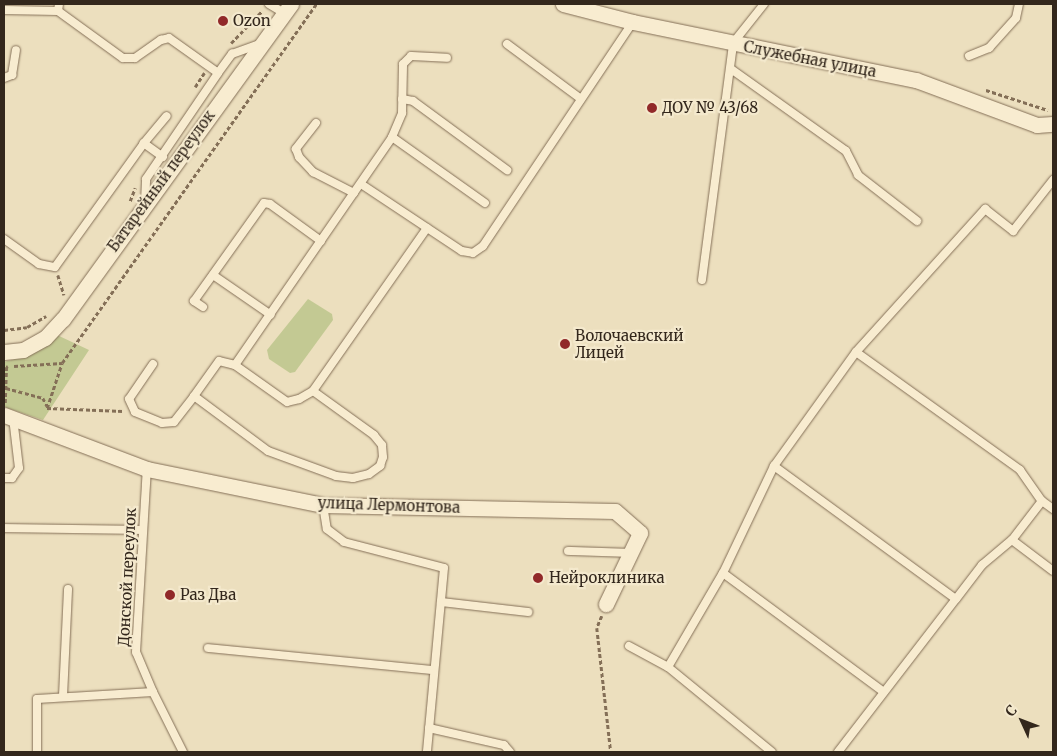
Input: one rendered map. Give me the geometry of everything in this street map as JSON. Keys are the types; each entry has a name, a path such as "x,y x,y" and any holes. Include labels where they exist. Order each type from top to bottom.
{"street":[{"name":"Служебная улица","path":"562,4 633,22 916,80 1037,125 1053,124"},
{"name":"Батарейный переулок","path":"4,352 24,350 45,338 63,319 144,203 288,8"},
{"name":"улица Лермонтова","path":"7,415 147,469 323,505 615,511 640,533 628,553 606,604"}],"lane":[{"path":"269,4 288,8"},
{"path":"702,280 733,43 764,4"},
{"path":"969,56 989,48 1016,18 1019,4"},
{"path":"4,10 59,7 123,58 135,58 161,40 169,38 218,73"},
{"path":"361,184 462,251 473,253 483,246 633,22"},
{"path":"144,203 146,179 163,157 232,54 262,43"},
{"path":"507,44 581,99"},
{"path":"4,78 12,75 16,50"},
{"path":"236,365 392,137 402,113 404,64 410,56 447,58"},
{"path":"731,69 846,151 858,175 917,221"},
{"path":"402,99 412,101 507,170"},
{"path":"4,239 39,264 56,267 144,143 167,116"},
{"path":"316,123 296,149 299,157 313,172 354,193"},
{"path":"392,137 484,203"},
{"path":"144,143 163,157"},
{"path":"668,667 723,573 774,466 856,352 985,209 1013,231 1053,180"},
{"path":"203,307 194,301 264,204 270,204 321,241"},
{"path":"153,364 129,399 135,412 162,423 174,422 219,361 236,365 287,402 299,399 313,391 428,228"},
{"path":"213,275 271,315"},
{"path":"856,352 1020,470 1042,501 1053,509"},
{"path":"194,396 268,451 336,476 353,478 380,466 383,457 382,444 374,435 313,391"},
{"path":"4,478 12,478 19,468 7,415"},
{"path":"774,466 956,599"},
{"name":"Донской переулок","path":"147,469 141,530 136,652 153,692"},
{"path":"838,752 982,565 1012,540 1042,501"},
{"path":"323,505 327,529 344,542 442,566 445,571 433,670 427,752"},
{"path":"4,528 141,530"},
{"path":"1012,540 1053,571"},
{"path":"568,552 628,553"},
{"path":"723,573 884,692"},
{"path":"63,696 68,589"},
{"path":"441,602 528,612"},
{"path":"629,646 668,667 772,752"},
{"path":"208,648 433,670"},
{"path":"36,752 37,699 153,692 183,752"},
{"path":"429,728 504,744 510,752"}],"path":[{"path":"47,408 62,363 316,4"},
{"path":"56,267 64,295"},
{"path":"58,302 68,291"},
{"path":"4,330 28,327 52,309"},
{"path":"7,415 6,367 62,363"},
{"path":"6,388 43,398 47,408"},
{"path":"47,408 135,412"},
{"path":"606,604 597,628 611,752"}],"green space":[{"path":"308,299 332,314 333,320 295,372 290,373 269,359 267,350"},
{"path":"57,335 89,350 43,420 4,407 4,362 31,355"}],"place":[{"name":"Ozon","path":"223,21"},
{"name":"ДОУ № 43/68","path":"652,108"},
{"name":"Волочаевский Лицей","path":"565,344"},
{"name":"Нейроклиника","path":"538,578"},
{"name":"Раз Два","path":"170,595"}]}
